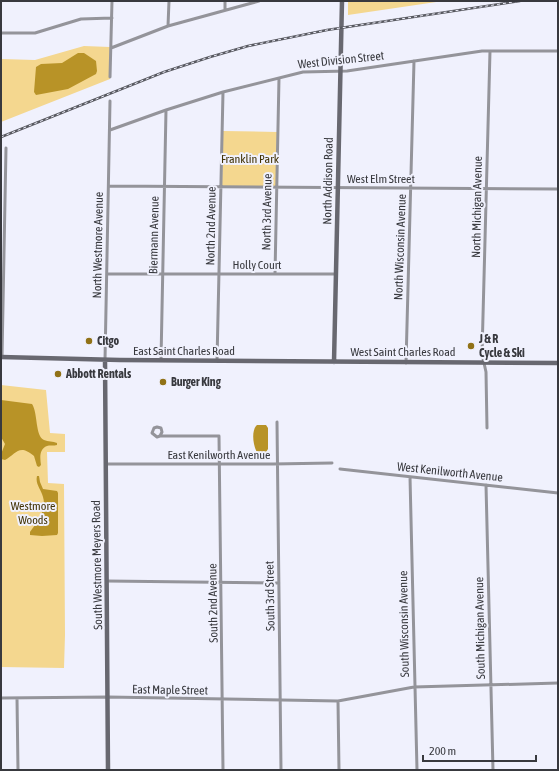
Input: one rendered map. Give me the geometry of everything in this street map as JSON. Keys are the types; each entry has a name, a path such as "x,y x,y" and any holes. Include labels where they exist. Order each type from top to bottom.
{"street":[{"path":"110,77 112,1"},
{"path":"168,26 169,1"},
{"path":"225,1 225,9"},
{"path":"111,48 168,26 258,1"},
{"name":"North Addison Road","path":"334,362 342,1"},
{"path":"1,33 35,32 81,19 112,18"},
{"name":"West Division Street","path":"110,130 223,92 303,72 340,72 490,51 558,51"},
{"name":"North Michigan Avenue","path":"484,363 482,354 490,51"},
{"name":"North Wisconsin Avenue","path":"406,363 414,61"},
{"name":"North 3rd Avenue","path":"275,274 279,78"},
{"name":"North 2nd Avenue","path":"217,361 223,92"},
{"name":"North Westmore Avenue","path":"104,360 110,100"},
{"name":"Biermann Avenue","path":"161,360 166,110"},
{"path":"1,358 6,148"},
{"name":"West Elm Street","path":"109,186 558,189"},
{"name":"Holly Court","path":"107,274 336,274"},
{"name":"East Saint Charles Road","path":"1,358 296,362"},
{"name":"South Westmore Meyers Road","path":"104,360 108,770"},
{"name":"West Saint Charles Road","path":"296,362 558,363"},
{"path":"484,363 486,372 487,428"},
{"name":"South 3rd Street","path":"277,422 281,770"},
{"name":"South 2nd Avenue","path":"160,436 220,436 223,770"},
{"name":"East Kenilworth Avenue","path":"106,464 277,464 332,462"},
{"name":"West Kenilworth Avenue","path":"340,469 558,493"},
{"name":"South Wisconsin Avenue","path":"410,477 416,770"},
{"name":"South Michigan Avenue","path":"486,485 492,770"},
{"path":"107,581 279,583"},
{"name":"East Maple Street","path":"1,698 108,697 338,701 414,686 558,683"},
{"path":"18,698 18,770"},
{"path":"338,701 339,770"}],"green space":[{"path":"348,1 443,1 348,15"},
{"path":"84,46 110,47 110,79 1,122 1,59 35,60"},
{"name":"Franklin Park","path":"223,131 277,132 276,186 222,186"},
{"name":"Westmore Woods","path":"1,385 46,390 50,433 65,434 65,452 47,452 48,483 64,484 64,668 1,667"}],"shaded area":[{"path":"78,53 84,53 96,61 96,74 68,89 36,95 34,92 36,67 41,64 62,63"},
{"path":"1,400 32,404 41,438 46,441 57,443 57,445 44,447 41,451 41,465 39,467 37,466 34,456 25,450 18,451 5,460 1,459 1,454 5,444 1,437"},
{"path":"257,425 266,425 268,428 268,449 266,452 257,452 254,446 253,434"},
{"path":"37,476 39,476 43,489 57,491 58,493 57,535 30,535 30,532 41,516 44,507 43,497 37,484"}],"railway":[{"path":"1,137 164,72 248,46 327,30 520,1"}],"place":[{"name":"Citgo","path":"89,341"},
{"name":"J & R Cycle & Ski","path":"471,346"},
{"name":"Abbott Rentals","path":"58,374"},
{"name":"Burger King","path":"163,382"}]}
